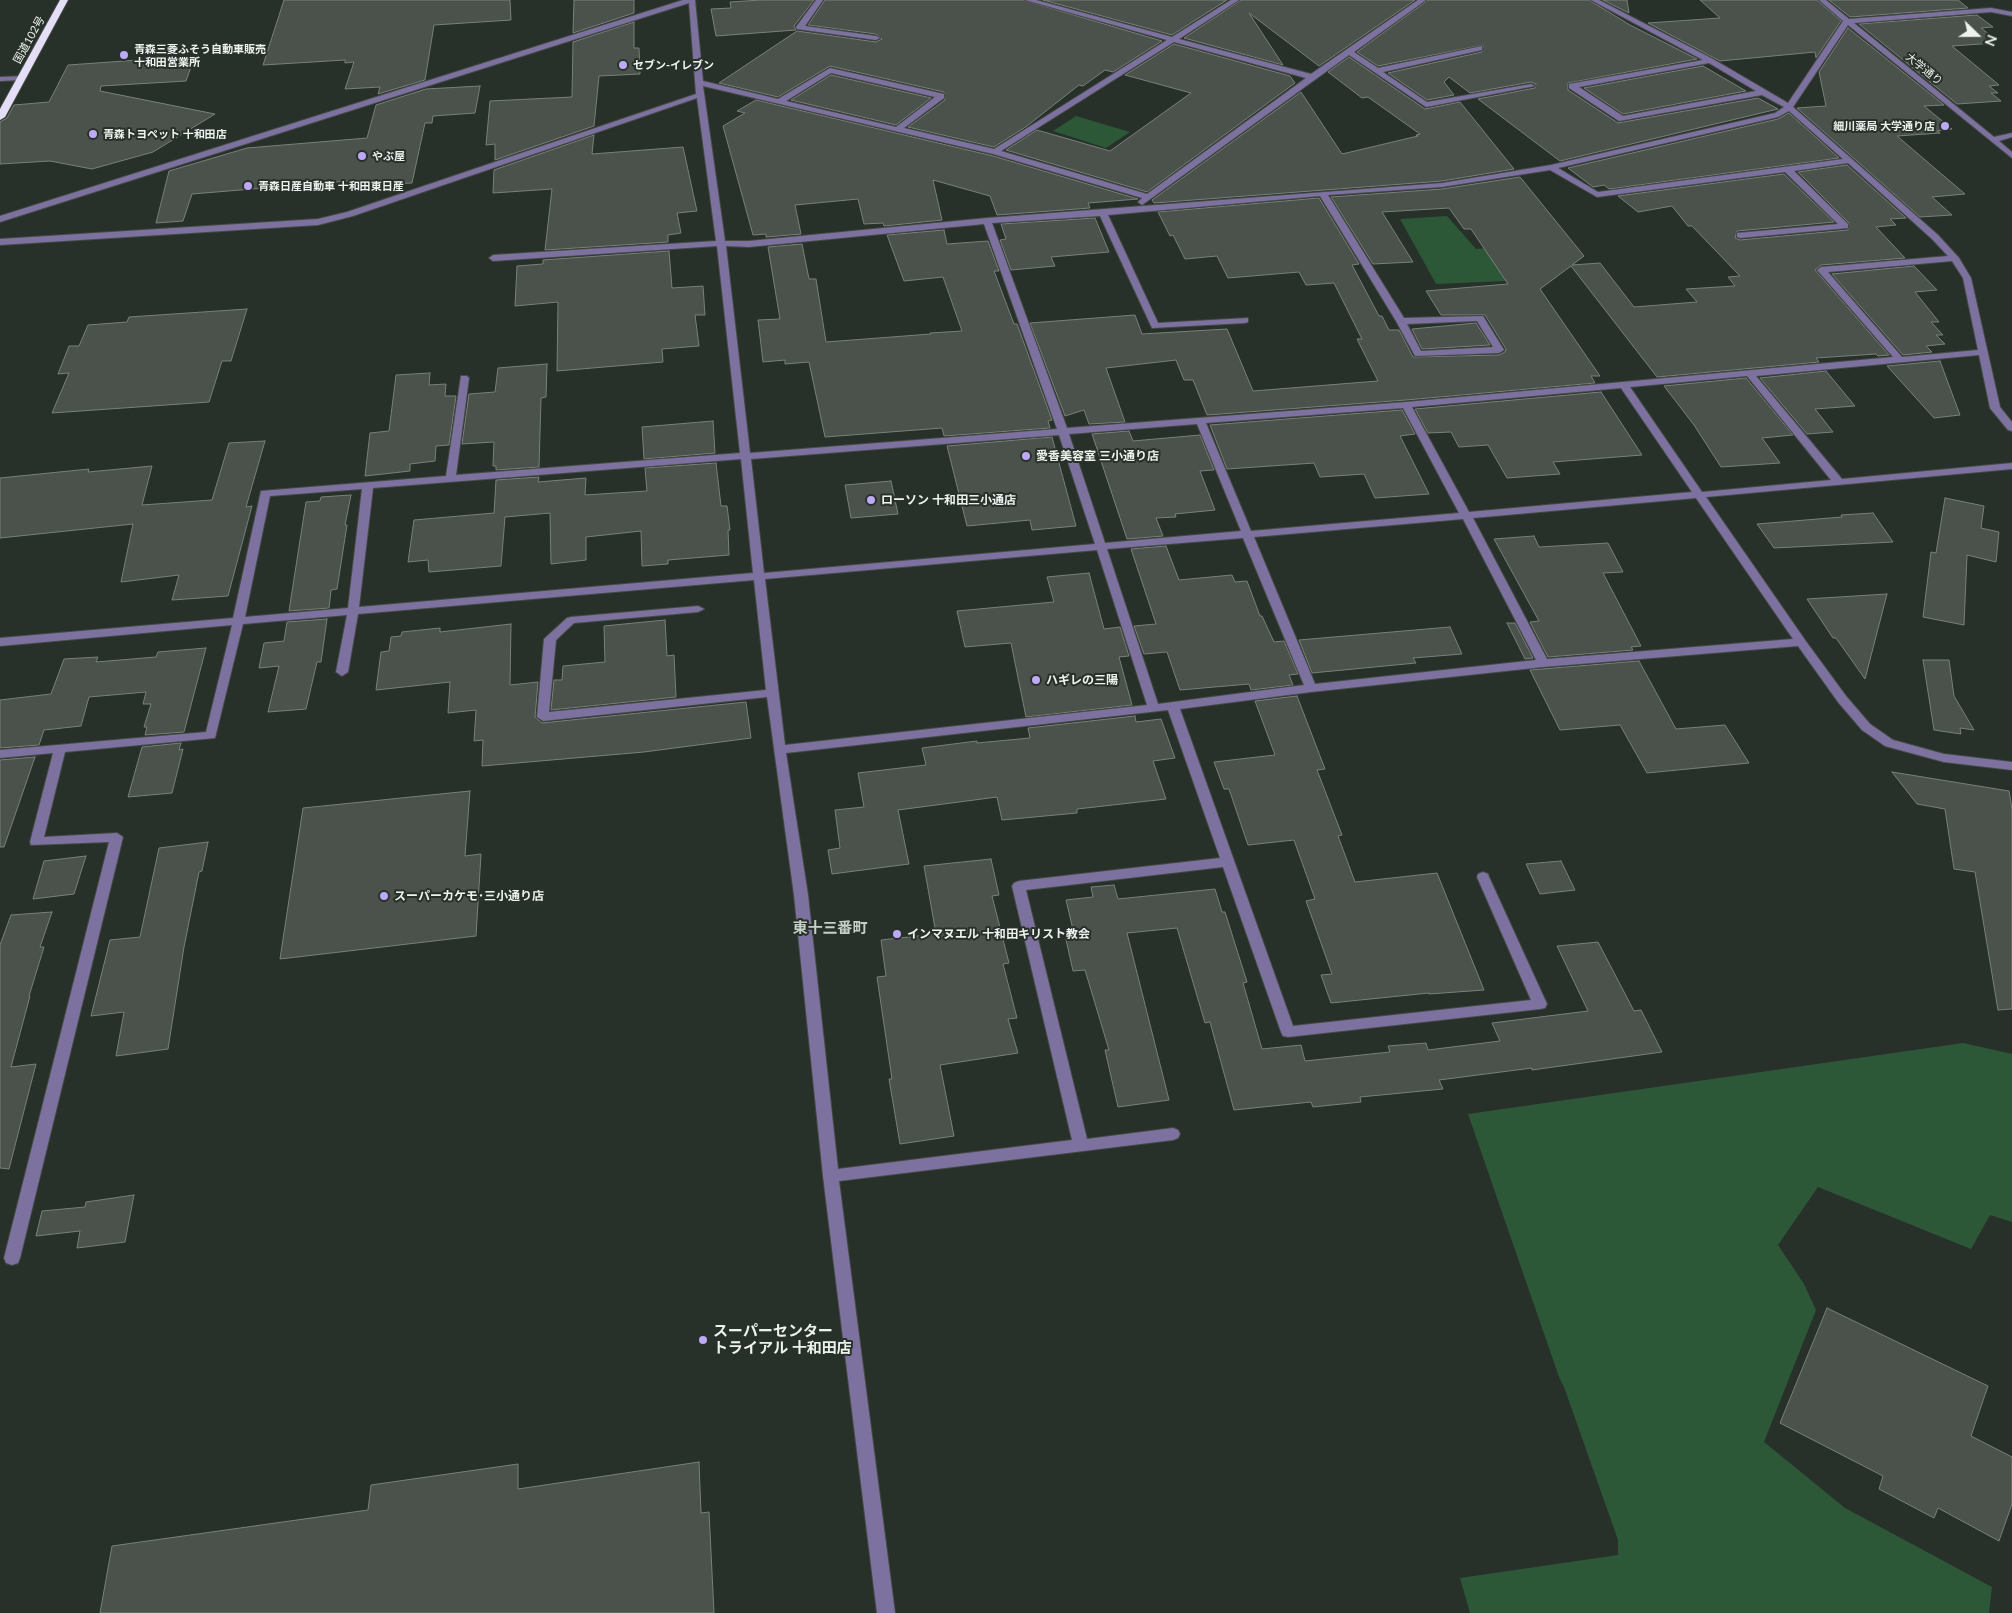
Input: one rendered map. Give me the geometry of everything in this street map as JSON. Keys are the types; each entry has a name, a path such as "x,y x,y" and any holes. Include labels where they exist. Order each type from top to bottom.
{"highway":[{"name":"国道102号","path":"0,117 64,0"}],"street":[{"path":"0,219 691,0 700,95 721,243 780,750 801,895 831,1176 886,1613"},
{"path":"820,0 800,27 876,38"},
{"path":"1028,0 1312,77"},
{"path":"1041,4 1049,0"},
{"path":"995,152 1236,0"},
{"path":"1139,209 1147,197 1348,51 1423,0"},
{"path":"1594,0 1710,61 1789,107 1956,258 1967,278 1995,408 2012,428"},
{"name":"大学通り","path":"1822,0 2012,156"},
{"path":"1977,0 1991,10"},
{"path":"493,258 721,243 750,244 987,221 1442,185 1551,167 1778,115 1789,107 1847,21 1991,10 2012,14"},
{"path":"1377,71 1480,48"},
{"path":"1348,51 1426,105 1531,86"},
{"path":"1710,61 1572,86 1622,119 1764,92"},
{"path":"779,102 830,70 941,96 897,130"},
{"path":"0,79 21,78"},
{"path":"700,83 995,152 1147,197"},
{"path":"0,242 318,222 350,214 700,95"},
{"path":"1994,140 2012,135"},
{"path":"1551,167 1597,195 1848,161"},
{"path":"1740,235 1845,226 1786,168"},
{"path":"1323,193 1401,321 1418,354 1499,350 1480,318 1401,321"},
{"path":"1103,213 1154,326 1245,320"},
{"path":"987,221 1064,431 1100,547 1154,708"},
{"path":"1900,360 1821,270 1956,258"},
{"path":"0,754 211,735 238,622 265,493 1201,422 1624,386 1982,352"},
{"path":"1750,374 1838,481"},
{"path":"451,478 464,378"},
{"path":"1624,386 1801,642 1842,699 1866,727 1889,742 1944,758 2012,766"},
{"path":"1406,405 1543,663"},
{"path":"1201,422 1311,688"},
{"path":"0,642 353,613 2012,466"},
{"path":"342,672 353,613 368,486"},
{"path":"698,609 571,620 550,639 543,717 773,693"},
{"path":"780,750 1543,663 1801,642"},
{"path":"1173,706 1288,1032 1540,1004 1484,877"},
{"path":"12,1258 117,837 36,842 60,748"},
{"path":"1081,1146 1020,886 1229,862"},
{"path":"831,1176 1174,1134"}],"green space":[{"path":"1076,116 1130,132 1106,148 1053,131"},
{"path":"1447,216 1476,249 1512,246 1530,280 1436,284 1400,219"},
{"path":"1963,1043 2012,1054 2012,1222 1990,1215 1971,1249 1818,1187 1778,1245 1804,1284 1816,1310 1764,1442 1845,1508 1992,1587 1989,1613 1470,1613 1460,1578 1618,1555 1618,1540 1559,1377 1468,1114"}],"building":[{"path":"284,0 510,0 511,20 434,25 425,80 378,94 380,87 345,89 354,62 345,63 345,60 263,65"},
{"path":"574,0 634,0 634,13 573,33"},
{"path":"814,0 794,26 796,30 716,36 711,9 731,8 730,2"},
{"path":"825,0 1023,0 1162,41 1113,72 1105,70 1083,86 1079,85 1027,126 994,147 908,127 945,100 944,92 830,66 778,97 719,83 797,31 876,42 882,39 876,34 808,25"},
{"path":"1043,0 1227,0 1172,35"},
{"path":"1241,0 1415,0 1319,66 1249,13 1283,65 1184,38"},
{"path":"1428,0 1589,0 1630,25 1697,59 1568,83 1568,90 1618,123 1758,98 1778,109 1560,161 1478,99 1535,88 1536,84 1531,82 1470,93 1449,77 1444,82 1454,95 1427,100 1388,73 1482,52 1483,45 1378,66 1357,52"},
{"path":"1603,0 1627,0 1629,13"},
{"path":"1700,0 1817,0 1841,21 1816,58 1815,52 1720,61 1648,23 1720,18"},
{"path":"1829,0 1958,0 1968,8 1850,17"},
{"path":"1977,15 1993,27 1981,28 1994,38 1988,38 1995,43 1952,46 1999,85 1989,86 1998,93 1991,93 2001,101 1957,104 1859,24"},
{"path":"634,22 634,48 639,48 640,74 599,76 594,126 495,160 495,144 486,145 490,101 572,97 573,42"},
{"path":"1848,28 1944,105 1924,106 1952,129 1937,131 1940,133 1897,136 1965,194 1932,197 1952,215 1920,217 1797,108 1826,106 1819,72"},
{"path":"1174,44 1290,76 1295,83 1147,192 1006,150 1037,130 1110,151 1191,93 1125,75"},
{"path":"195,56 186,81 101,86 100,91 215,114 153,152 92,169 50,161 0,164 0,122 7,118 14,105 49,102 68,65"},
{"path":"1349,57 1425,109 1460,102 1514,169 1442,181 1154,203 1152,200 1301,92 1342,154 1418,136 1416,135 1420,134 1368,97 1362,98 1328,72"},
{"path":"1703,66 1746,91 1623,114 1584,88"},
{"path":"831,75 931,98 896,125 791,100"},
{"path":"480,86 475,113 433,116 432,123 425,123 412,183 360,186 361,180 192,194 183,221 156,223 169,171 247,148 367,138 376,105 426,89"},
{"path":"756,100 993,156 1138,199 1088,203 1090,208 997,215 990,196 933,180 942,220 884,226 883,223 864,224 858,199 795,205 801,234 766,237 766,234 753,235 723,126 745,113 737,111"},
{"path":"1789,113 1839,158 1609,189 1604,185 1593,187 1568,168 1778,119"},
{"path":"594,135 592,154 683,147 697,211 677,213 681,233 668,235 668,242 545,250 552,189 493,193 494,170"},
{"path":"1847,165 1906,218 1890,219 1896,225 1876,227 1905,258 1821,265 1815,270 1889,355 1878,356 1876,354 1816,358 1819,362 1657,377 1571,266 1540,289 1600,376 1591,376 1595,383 1207,415 1193,380 1184,380 1176,360 1106,368 1125,422 1089,424 1084,410 1065,416 1030,323 1135,315 1142,334 1227,329 1253,391 1378,381 1357,339 1362,339 1334,283 1306,285 1299,272 1228,278 1217,256 1185,259 1173,235 1170,236 1158,212 1319,198 1359,264 1352,265 1379,316 1382,316 1389,330 1399,330 1413,357 1499,355 1505,352 1506,349 1485,315 1441,315 1426,291 1508,284 1471,229 1464,229 1449,208 1382,212 1413,262 1373,264 1331,197 1442,189 1520,177 1584,256 1572,265 1600,263 1634,307 1697,302 1686,289 1735,286 1728,277 1740,276 1692,226 1688,226 1672,206 1638,212 1618,196 1784,174 1834,222 1737,231 1735,238 1740,240 1848,230 1849,223 1798,172"},
{"path":"1095,218 1109,252 1051,257 1055,266 1011,270 1000,240 1006,239 1001,224"},
{"path":"944,230 947,244 988,241 999,271 994,271 1014,324 1017,324 1052,420 1048,421 1050,428 944,436 942,428 825,437 809,362 785,364 785,360 763,362 758,320 780,319 768,247 802,244 809,279 816,279 826,342 962,331 943,277 904,281 887,235"},
{"path":"669,251 672,288 703,286 705,315 695,315 699,346 662,349 663,362 557,371 558,302 515,306 517,266 543,264 543,260"},
{"path":"1914,266 1937,290 1915,292 1939,322 1931,322 1943,335 1936,335 1945,344 1926,346 1932,352 1903,355 1832,274"},
{"path":"247,309 231,361 222,361 209,402 52,413 69,373 58,374 69,346 79,346 88,325 127,322 129,317"},
{"path":"1476,323 1490,345 1422,349 1412,329"},
{"path":"1940,361 1960,415 1934,418 1887,366"},
{"path":"547,364 546,397 541,398 539,467 496,470 496,466 493,466 494,442 462,444 469,394 495,392 498,368"},
{"path":"1826,371 1855,406 1815,409 1833,432 1807,434 1760,378"},
{"path":"430,373 429,385 446,384 445,396 456,396 449,445 436,446 435,461 410,464 410,471 365,476 370,433 389,431 396,375"},
{"path":"1746,378 1793,435 1762,438 1780,463 1721,467 1694,425 1664,386"},
{"path":"1601,392 1642,455 1553,462 1560,474 1507,478 1488,445 1459,447 1451,432 1428,433 1415,409"},
{"path":"1402,410 1415,434 1400,436 1429,494 1375,498 1364,474 1320,477 1314,463 1227,469 1210,425"},
{"path":"713,421 715,453 644,459 642,427"},
{"path":"1129,431 1133,441 1200,435 1214,470 1200,471 1215,510 1175,514 1176,517 1156,518 1163,536 1127,539 1092,434"},
{"path":"1052,437 1076,526 1032,530 1030,520 967,526 947,446"},
{"path":"265,441 246,507 252,506 228,596 172,600 179,575 121,582 133,524 0,538 0,478 89,469 88,472 152,466 142,505 212,500 229,443"},
{"path":"716,463 721,506 727,506 730,530 728,530 729,555 668,560 668,564 642,566 641,531 586,537 586,560 551,564 550,513 505,517 501,566 429,572 428,560 408,562 414,520 494,513 496,480 539,477 538,482 586,478 585,495 647,491 645,468"},
{"name":"ローソン 十和田三小通店","path":"891,481 898,514 851,518 845,485"},
{"path":"351,495 345,525 347,525 337,589 331,590 329,608 289,611 306,502 320,501 321,497"},
{"path":"1945,498 1984,506 1981,528 1999,532 1996,562 1967,555 1964,625 1923,617 1931,552 1936,553"},
{"path":"1873,513 1893,542 1774,548 1757,524 1842,517 1841,515"},
{"path":"1534,536 1539,547 1608,543 1623,572 1603,573 1641,646 1631,647 1633,650 1548,657 1530,622 1539,621 1494,539"},
{"path":"1166,546 1179,580 1232,575 1235,582 1247,581 1260,616 1262,616 1274,642 1284,641 1298,674 1289,675 1293,685 1251,690 1249,684 1180,690 1167,652 1144,654 1134,626 1156,624 1131,549"},
{"path":"1089,573 1104,629 1120,627 1129,656 1119,657 1132,705 1026,717 1011,643 965,647 957,611 1054,602 1047,577"},
{"path":"1887,594 1865,679 1836,638 1833,638 1807,599"},
{"path":"327,619 321,662 317,662 306,709 268,712 279,666 259,668 264,643 284,641 287,622"},
{"path":"665,620 667,656 674,655 676,697 551,710 554,680 562,680 563,666 605,662 604,626"},
{"path":"1507,623 1515,623 1533,658 1525,659"},
{"path":"511,624 510,685 538,682 535,717 542,723 746,702 751,738 644,752 482,766 483,740 474,741 476,710 448,713 450,682 376,690 381,652 389,651 391,637 401,636 402,632 440,628 440,632"},
{"path":"1450,627 1462,654 1413,658 1416,663 1312,673 1299,640"},
{"path":"206,648 184,732 145,735 147,727 144,727 151,704 143,704 146,692 89,697 81,726 44,730 39,745 0,748 0,700 51,694 64,659 98,657 96,662 156,657 158,652"},
{"path":"1923,660 1949,660 1954,696 1974,730 1960,728 1961,734 1934,730"},
{"path":"1639,661 1676,729 1725,725 1749,763 1647,773 1620,725 1560,730 1530,670"},
{"path":"1297,696 1325,769 1317,770 1342,835 1338,836 1355,882 1437,873 1484,990 1429,993 1331,1003 1321,975 1332,974 1306,901 1315,899 1294,840 1248,845 1229,789 1224,789 1214,762 1275,755 1255,701"},
{"path":"1135,716 1136,722 1161,719 1175,758 1153,761 1166,799 1077,809 1077,813 1002,820 997,797 898,810 909,864 832,874 828,850 840,848 835,810 864,807 858,773 926,765 922,748 977,741 977,743 1030,738 1028,728"},
{"path":"181,743 179,750 183,749 172,793 128,797 142,747"},
{"path":"35,757 4,847 0,847 0,760"},
{"path":"1892,772 2009,791 2012,809 2012,1009 1998,1010 1975,872 1954,869 1945,809 1917,804"},
{"name":"スーパーカケモ･三小通り店","path":"470,791 465,856 481,854 476,936 280,959 303,808"},
{"path":"208,842 202,871 199,872 184,947 168,1049 116,1056 124,1012 91,1016 110,940 140,937 159,848"},
{"path":"86,856 74,894 33,899 44,861"},
{"path":"991,859 999,895 992,896 1009,963 1003,964 1017,1018 1008,1019 1018,1053 940,1065 954,1136 900,1144 889,1079 892,1079 877,977 886,976 881,940 936,934 924,866"},
{"path":"1561,861 1575,890 1540,894 1526,864"},
{"path":"1114,885 1118,899 1215,889 1222,912 1225,912 1247,982 1243,983 1262,1049 1301,1045 1305,1061 1390,1052 1388,1046 1426,1043 1428,1050 1500,1041 1492,1023 1588,1011 1557,946 1598,942 1634,1011 1641,1010 1662,1052 1532,1070 1532,1068 1439,1080 1443,1089 1360,1097 1361,1102 1313,1107 1311,1102 1234,1110 1210,1022 1205,1023 1177,928 1127,933 1169,1100 1118,1107 1105,1050 1109,1050 1085,970 1073,971 1065,935 1074,934 1066,900 1093,897 1091,887"},
{"path":"52,912 40,947 44,947 11,1067 36,1064 9,1169 0,1168 0,945 11,915"},
{"path":"134,1195 125,1242 77,1248 80,1231 36,1236 42,1211 85,1207 86,1202"},
{"path":"1827,1308 1988,1386 1971,1436 2012,1457 2012,1504 1999,1541 1938,1508 1934,1518 1879,1489 1883,1476 1780,1423"},
{"path":"699,1462 701,1513 709,1512 714,1613 100,1613 112,1546 368,1510 371,1485 518,1464 518,1489"}],"place":[{"name":"青森三菱ふそう自動車販売 十和田営業所","path":"124,55"},
{"name":"セブン-イレブン","path":"623,65"},
{"name":"細川薬局 大学通り店","path":"1945,126"},
{"name":"青森トヨペット 十和田店","path":"93,134"},
{"name":"やぶ屋","path":"362,156"},
{"name":"青森日産自動車 十和田東日産","path":"248,186"},
{"name":"愛香美容室 三小通り店","path":"1026,456"},
{"name":"ローソン 十和田三小通店","path":"871,500"},
{"name":"ハギレの三陽","path":"1036,680"},
{"name":"スーパーカケモ･三小通り店","path":"384,896"},
{"name":"インマヌエル 十和田キリスト教会","path":"897,934"},
{"name":"スーパーセンター トライアル 十和田店","path":"703,1340"}],"district":[{"name":"東十三番町","path":"830,928"}]}
